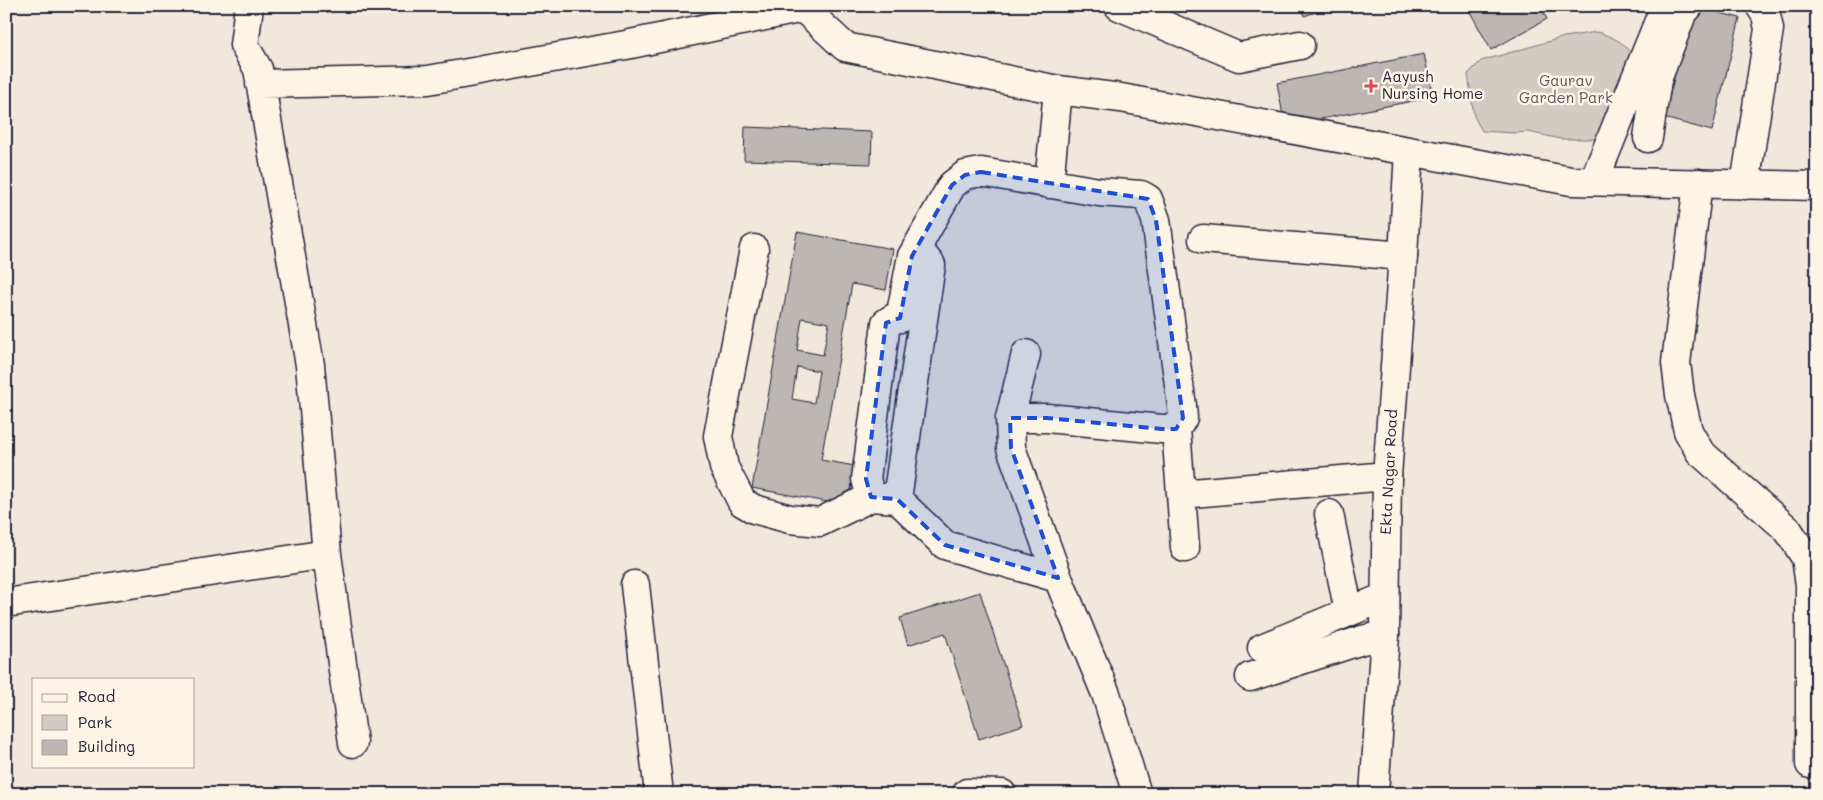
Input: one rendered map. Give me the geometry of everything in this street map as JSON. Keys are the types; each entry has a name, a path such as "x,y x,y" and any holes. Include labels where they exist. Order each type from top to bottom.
{"street":[{"path":"249,6 244,45 258,70 310,365 327,554 353,743"},
{"path":"1119,6 1239,57 1300,45"},
{"path":"1594,181 1665,6"},
{"path":"1648,138 1657,80 1682,14 1689,6"},
{"path":"1745,185 1769,29 1766,15 1760,6"},
{"path":"260,84 428,80 626,45 802,7 845,48 1058,90 1121,98 1571,180 1817,186"},
{"path":"1049,184 1058,90"},
{"name":"Ekta Nagar Road","path":"1374,794 1385,635 1387,476 1409,151"},
{"path":"1058,578 945,545 884,498 866,479 886,323 900,318 912,256 952,185 965,175 981,172 1099,192 1141,195 1148,199 1156,220 1182,406 1183,418 1176,428 1185,548"},
{"path":"1698,184 1676,364 1680,395 1688,431 1700,452 1760,503 1788,530 1806,558 1810,584 1810,764 1817,765"},
{"path":"1203,239 1403,256"},
{"path":"754,249 718,436 724,467 742,502 754,509 790,519 820,522 884,498"},
{"path":"884,498 932,265 923,255 912,256"},
{"path":"1026,354 1010,418 1011,448 1058,578 1106,694 1137,794"},
{"path":"1010,418 1047,418 1162,429 1176,428"},
{"path":"1180,494 1387,476"},
{"path":"1329,514 1349,612"},
{"path":"6,603 327,554"},
{"path":"635,585 659,794"},
{"path":"1262,648 1384,597"},
{"path":"1250,677 1362,640 1385,635"},
{"path":"967,793 1002,794"}],"highlighted area":[{"path":"981,172 1148,199 1156,220 1183,418 1176,429 1162,429 1047,418 1010,418 1011,448 1058,578 945,545 897,499 871,497 866,479 886,323 900,318 912,256 952,185 965,175"}],"green space":[{"name":"Gaurav Garden Park","path":"1597,32 1619,41 1635,59 1603,139 1561,139 1528,132 1482,131 1474,116 1468,74 1481,61 1564,37"}],"building":[{"path":"1301,6 1335,6 1304,16"},
{"path":"1476,6 1540,6 1547,19 1491,50 1469,10"},
{"path":"1574,6 1605,6 1606,7 1577,12"},
{"path":"1692,6 1740,18 1712,131 1664,118"},
{"path":"1424,54 1433,97 1285,126 1277,83"},
{"path":"745,127 872,132 871,164 744,160"},
{"path":"797,232 893,249 886,290 852,284 821,460 855,466 848,506 752,488","holes":["802,318 829,323 823,355 797,350","797,367 819,371 814,403 792,399"]},
{"path":"980,592 1023,725 979,739 945,633 908,645 900,618"}],"place":[{"name":"Aayush Nursing Home","path":"1371,86"}]}
